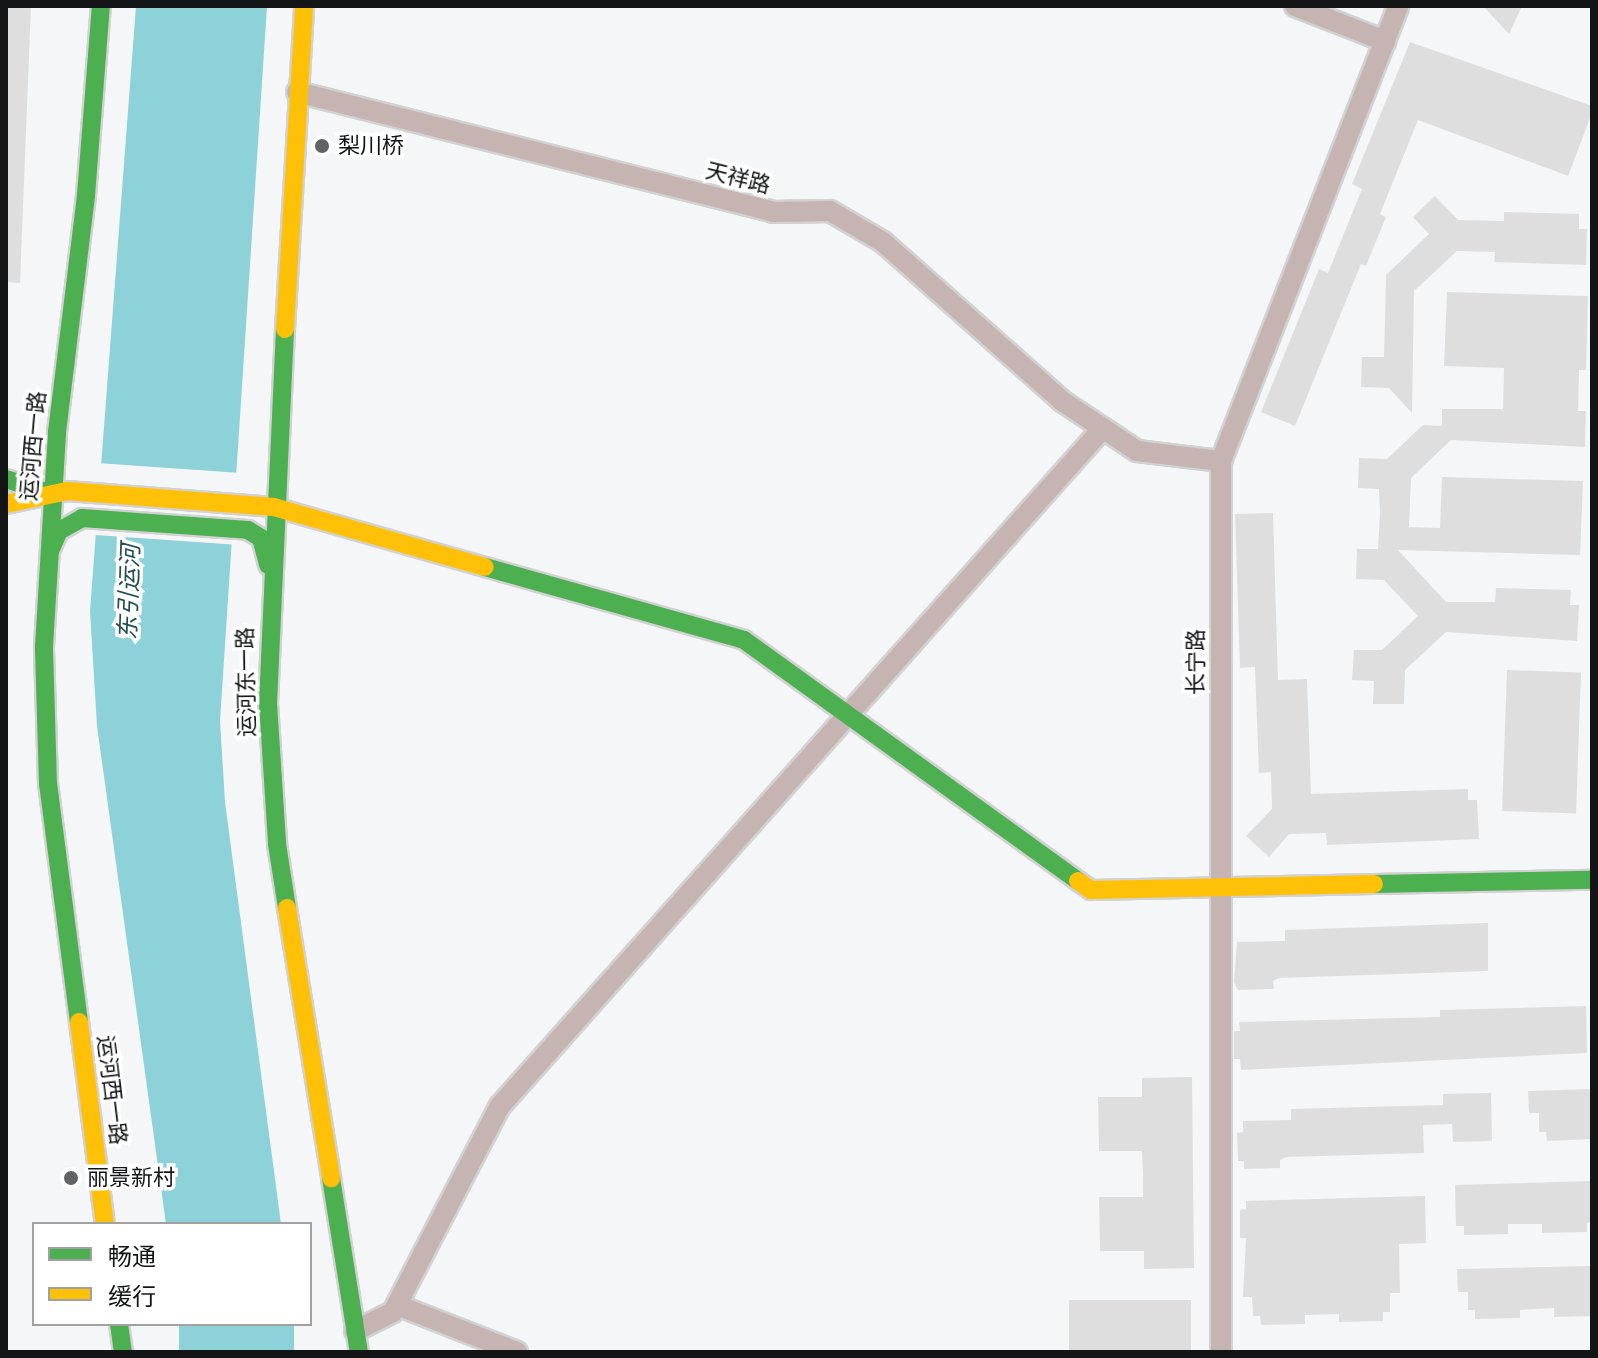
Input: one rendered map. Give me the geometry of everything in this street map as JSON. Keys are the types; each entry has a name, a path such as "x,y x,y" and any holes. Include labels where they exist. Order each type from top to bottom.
{"street":[{"name":"运河西一路","path":"101,6 52,494 48,560 48,784 105,1222"},
{"name":"运河东一路","path":"304,6 270,580 268,703 277,844 359,1352"},
{"path":"1295,6 1385,41"},
{"name":"长宁路","path":"1221,1352 1218,888 1221,461 1398,6"},
{"name":"天祥路","path":"297,92 773,212 830,211 883,242 1062,401 1137,451 1221,461"},
{"path":"355,1331 393,1312 500,1106 1103,428"},
{"path":"6,479 27,482 52,494"},
{"path":"6,504 52,494 88,493 274,507 337,521 744,640 1091,890 1592,880"},
{"path":"48,560 59,531 82,518 238,530 261,538 270,580"},
{"path":"397,1305 517,1352"},
{"path":"119,1326 123,1352"}],"water":[{"name":"东引运河","path":"136,6 267,6 220,721 225,802 281,1222 166,1222 97,726 90,611"},
{"path":"179,1326 294,1326 294,1352 179,1352"}],"pier":[{"path":"97,463 241,473 236,545 92,535"}],"building":[{"path":"6,6 31,6 20,283 6,282"},
{"path":"1483,6 1522,6 1509,34"},
{"path":"1410,42 1592,106 1592,113 1568,176 1418,120 1380,214 1386,217 1366,266 1361,264 1295,426 1261,412 1319,269 1328,273 1362,189 1352,184"},
{"path":"1435,196 1458,220 1504,221 1504,212 1579,214 1579,229 1587,229 1586,265 1494,262 1495,252 1457,251 1414,291 1412,413 1389,388 1361,387 1362,357 1384,357 1386,275 1429,234 1413,217"},
{"path":"1447,292 1588,296 1586,370 1579,370 1578,411 1586,411 1585,447 1451,440 1411,478 1409,527 1440,528 1442,477 1583,481 1580,555 1398,550 1446,602 1495,602 1496,588 1571,590 1570,605 1579,605 1577,641 1446,632 1405,670 1404,704 1373,704 1374,681 1352,680 1354,650 1382,650 1418,616 1384,580 1356,579 1357,549 1378,549 1380,512 1379,489 1358,488 1359,458 1387,459 1423,425 1442,426 1442,409 1503,409 1504,368 1444,366"},
{"path":"1273,513 1278,680 1307,679 1311,794 1468,789 1468,800 1477,800 1479,839 1327,845 1326,833 1289,834 1269,857 1246,836 1272,809 1271,772 1259,773 1255,667 1240,668 1235,514"},
{"path":"1507,670 1581,673 1576,813 1502,811"},
{"path":"1488,923 1488,971 1279,978 1273,981 1274,989 1238,990 1234,982 1237,942 1285,941 1285,930"},
{"path":"1586,1006 1587,1053 1241,1070 1240,1059 1234,1059 1234,1031 1240,1031 1239,1022 1440,1017 1440,1010"},
{"path":"1192,1077 1194,1268 1144,1269 1144,1251 1100,1251 1099,1197 1143,1197 1143,1174 1142,1151 1099,1151 1098,1097 1142,1097 1142,1078"},
{"path":"1592,1089 1591,1139 1547,1141 1546,1132 1539,1132 1539,1113 1529,1113 1528,1091"},
{"path":"1491,1093 1492,1141 1453,1142 1452,1124 1423,1125 1424,1153 1286,1157 1280,1160 1280,1168 1244,1169 1244,1161 1238,1161 1237,1133 1243,1132 1243,1121 1291,1120 1291,1109 1443,1105 1443,1094"},
{"path":"1592,1181 1592,1222 1587,1223 1587,1232 1542,1233 1542,1224 1508,1224 1508,1234 1464,1235 1464,1226 1456,1226 1455,1185"},
{"path":"1425,1196 1426,1243 1399,1244 1400,1293 1390,1293 1390,1312 1383,1312 1383,1321 1339,1322 1339,1314 1305,1315 1305,1324 1261,1325 1260,1316 1253,1316 1252,1297 1243,1297 1246,1238 1240,1238 1240,1210 1246,1209 1246,1201"},
{"path":"1592,1266 1592,1316 1554,1317 1554,1308 1520,1310 1520,1318 1475,1319 1475,1310 1468,1310 1468,1292 1458,1292 1457,1269"},
{"path":"1069,1300 1191,1300 1191,1352 1069,1352"}],"traffic: fast":[{"path":"79,1022 48,784 44,646 57,432 86,195 101,6"},
{"path":"285,329 268,703 277,844 287,908"},
{"path":"6,479 52,494"},
{"path":"50,551 59,531 82,518 248,530 261,538 268,565"},
{"path":"485,567 744,640 1078,881"},
{"path":"1374,884 1592,880"},
{"path":"331,1178 359,1352"},
{"path":"119,1326 123,1352"}],"traffic: slow":[{"path":"285,329 304,6"},
{"path":"6,504 67,491 274,507 485,567"},
{"path":"1078,881 1091,890 1374,884"},
{"path":"287,908 331,1178"},
{"path":"79,1022 105,1222"}],"place":[{"name":"梨川桥","path":"322,146"},
{"name":"丽景新村","path":"71,1178"}]}
